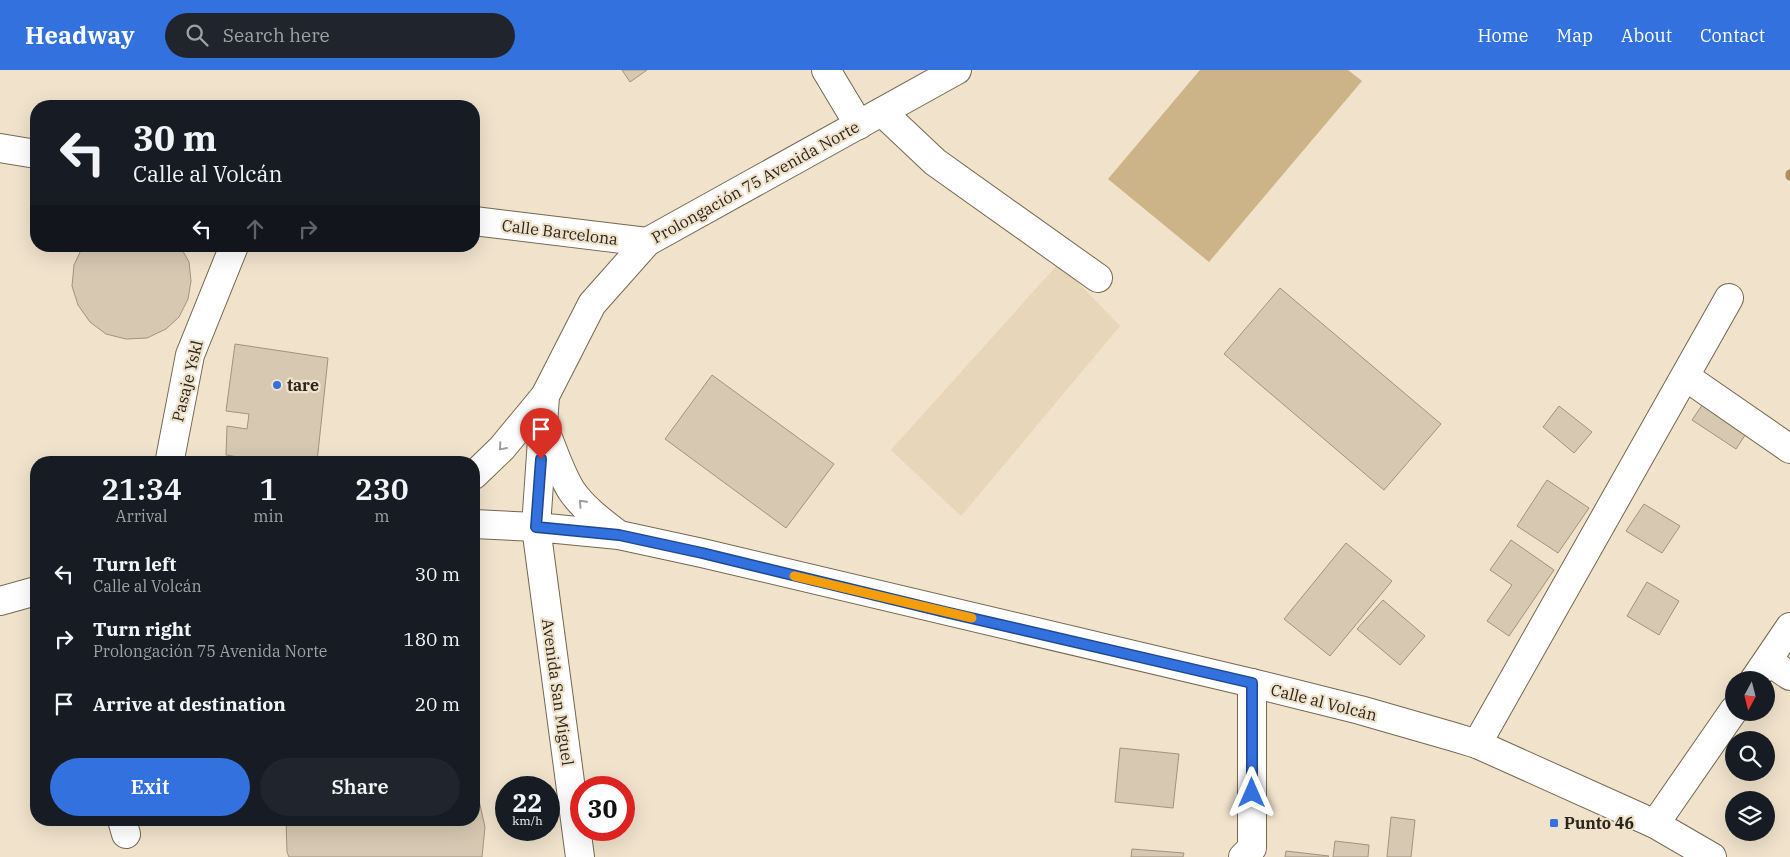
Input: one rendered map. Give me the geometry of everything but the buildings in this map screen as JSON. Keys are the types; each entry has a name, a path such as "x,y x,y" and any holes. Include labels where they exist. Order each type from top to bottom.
{"street":[{"path":"826,70 870,118 1098,278"},
{"name":"Prolongación 75 Avenida Norte","path":"536,527 545,396 592,304 647,242 957,70"},
{"path":"0,148 30,153"},
{"name":"Calle Barcelona","path":"480,223 647,242"},
{"name":"Pasaje Yskl","path":"171,456 190,355 232,252"},
{"path":"1477,744 1729,298"},
{"path":"1686,377 1790,449"},
{"path":"480,469 502,448 545,396"},
{"path":"543,425 571,490 586,508 619,535"},
{"name":"Calle al Volcán","path":"480,524 536,527 619,535 702,553 1360,710 1477,744 1655,824 1712,857"},
{"name":"Avenida San Miguel","path":"536,527 580,857"},
{"path":"0,601 30,593"},
{"path":"1790,627 1761,670 1790,676"},
{"path":"1243,857 1252,848 1252,683"},
{"path":"1655,824 1726,721"}],"shaded area":[{"path":"1200,70 1348,70 1362,81 1209,262 1108,179"},
{"path":"1059,263 1120,326 961,516 891,450"}],"slow traffic":[{"path":"794,576 972,618"}],"place":[{"name":"tare","path":"277,385"},
{"name":"Punto 46","path":"1554,823"}],"route":[{"path":"541,459 536,527 619,535 702,553 945,612 1252,683 1252,793"}]}
